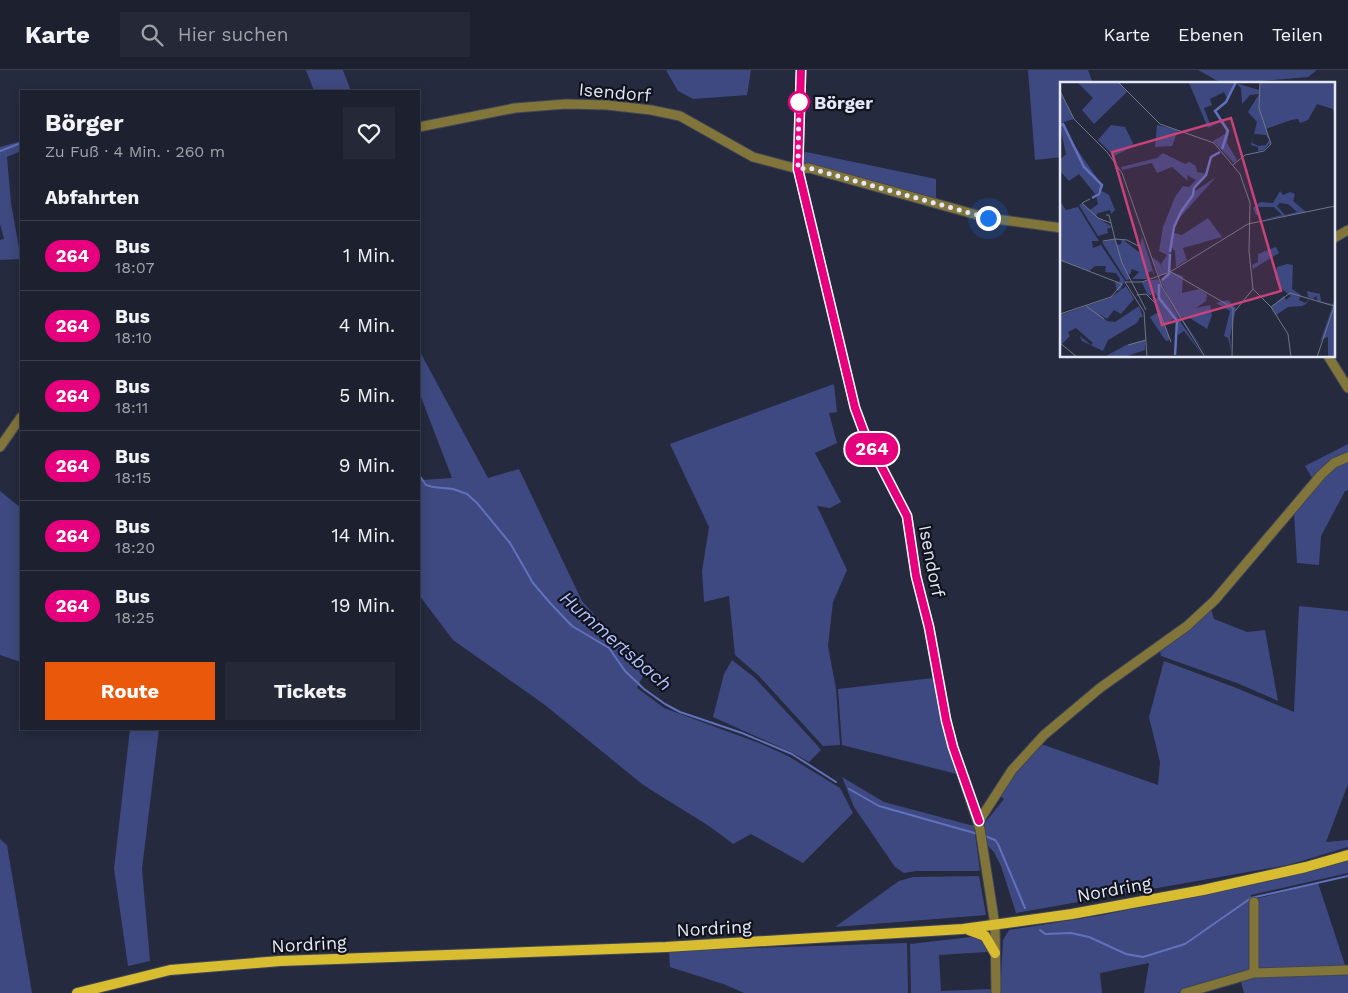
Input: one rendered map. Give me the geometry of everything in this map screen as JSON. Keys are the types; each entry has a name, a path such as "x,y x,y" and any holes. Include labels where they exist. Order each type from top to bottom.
{"main road":[{"name":"Nordring","path":"77,993 170,970 280,961 666,947 963,929 1072,914 1203,890 1348,856"},
{"path":"963,929 985,936 995,953"}],"street":[{"name":"Isendorf","path":"801,70 798,169 855,408 865,435 907,516 916,576 929,627 946,720 979,825 995,925 996,993"},
{"name":"Isendorf","path":"420,127 515,108 566,104 607,105 651,110 680,116 753,157 798,169 809,168 988,218 1060,228"},
{"path":"1336,237 1348,230"},
{"path":"1329,358 1348,388"},
{"path":"0,448 20,418"},
{"path":"979,825 1012,770 1044,735 1100,688 1187,626 1215,600 1320,475 1334,463 1348,457"},
{"path":"1254,902 1254,973"},
{"path":"1184,993 1254,973 1348,970"}],"shaded area":[{"path":"306,70 343,70 351,90 314,90"},
{"path":"666,70 751,70 747,95 693,99 678,91"},
{"path":"1028,70 1088,70 1092,82 1060,82 1060,157 1035,160"},
{"path":"1198,70 1317,70 1308,77 1247,82 1219,82"},
{"path":"20,141 20,151 7,157 11,203 20,259 0,260 0,240 4,239 0,224 0,147"},
{"path":"801,151 936,179 936,202 801,163"},
{"path":"420,352 488,478 519,469 582,601 627,651 643,676 637,688 664,708 759,743 788,756 840,788 853,813 803,863 751,834 733,844 700,820 642,784 545,705 453,640 420,596 420,478 421,480 452,478 420,395"},
{"path":"834,384 837,412 829,413 837,443 815,453 841,502 830,508 817,506 847,570 833,602 828,646 836,689 840,745 823,746 758,675 735,655 729,596 704,602 702,571 709,527 670,444"},
{"path":"1348,444 1348,490 1345,491 1321,536 1319,565 1297,563 1294,513 1317,486 1305,466"},
{"path":"0,491 20,507 20,662 0,655"},
{"path":"1299,606 1348,611 1348,784 1326,842 1348,840 1348,847 1288,865 1016,913 1001,866 994,852 987,845 984,824 1004,799 1000,796 1013,773 1038,743 1158,785 1160,762 1149,717 1164,661 1294,712"},
{"path":"1211,609 1214,619 1247,632 1265,630 1278,701 1237,683 1161,656 1160,651 1188,630"},
{"path":"732,660 755,678 821,750 809,762 713,717 724,674"},
{"path":"933,678 942,725 957,774 842,745 838,689"},
{"path":"130,730 159,730 142,869 150,961 128,966 114,869"},
{"path":"842,777 884,802 974,826 980,871 916,871 904,873 895,867 854,807"},
{"path":"0,839 7,845 32,993 0,993"},
{"path":"1348,860 1348,873 1251,895 1251,971 1192,987 1178,993 1144,993 1149,963 1100,973 1102,993 1000,993 1003,940 1009,930 1103,915"},
{"path":"979,876 986,915 835,927 899,881 913,877"},
{"path":"1318,883 1346,968 1256,971 1255,899"},
{"path":"971,937 982,942 987,952 939,955 941,991 991,989 991,993 911,993 910,944"},
{"path":"907,943 908,993 744,993 726,985 670,967 669,951"},
{"path":"1348,972 1348,993 1244,993 1240,978 1255,975"}],"waterway":[{"name":"Hummertsbach","path":"0,151 20,143"},
{"name":"Hummertsbach","path":"420,476 426,485 453,489 467,494 477,503 510,543 533,583 551,604 572,626 609,648 625,671 644,689 680,712 742,733 792,754 836,782"},
{"name":"Hummertsbach","path":"849,789 879,806 978,834"},
{"name":"Hummertsbach","path":"985,836 995,840 998,844 1025,908"},
{"name":"Hummertsbach","path":"1040,930 1045,934 1071,933 1089,937 1126,954 1143,957 1185,944 1251,898 1348,876"}],"bus line":[{"name":"264","path":"801,70 798,169 811,224 855,408 865,435 907,516 916,576 929,627 946,720 953,747 979,821"}],"place":[{"name":"Börger","path":"799,102"}],"route":[{"path":"799,102 798,169 809,168 988,218"}]}
